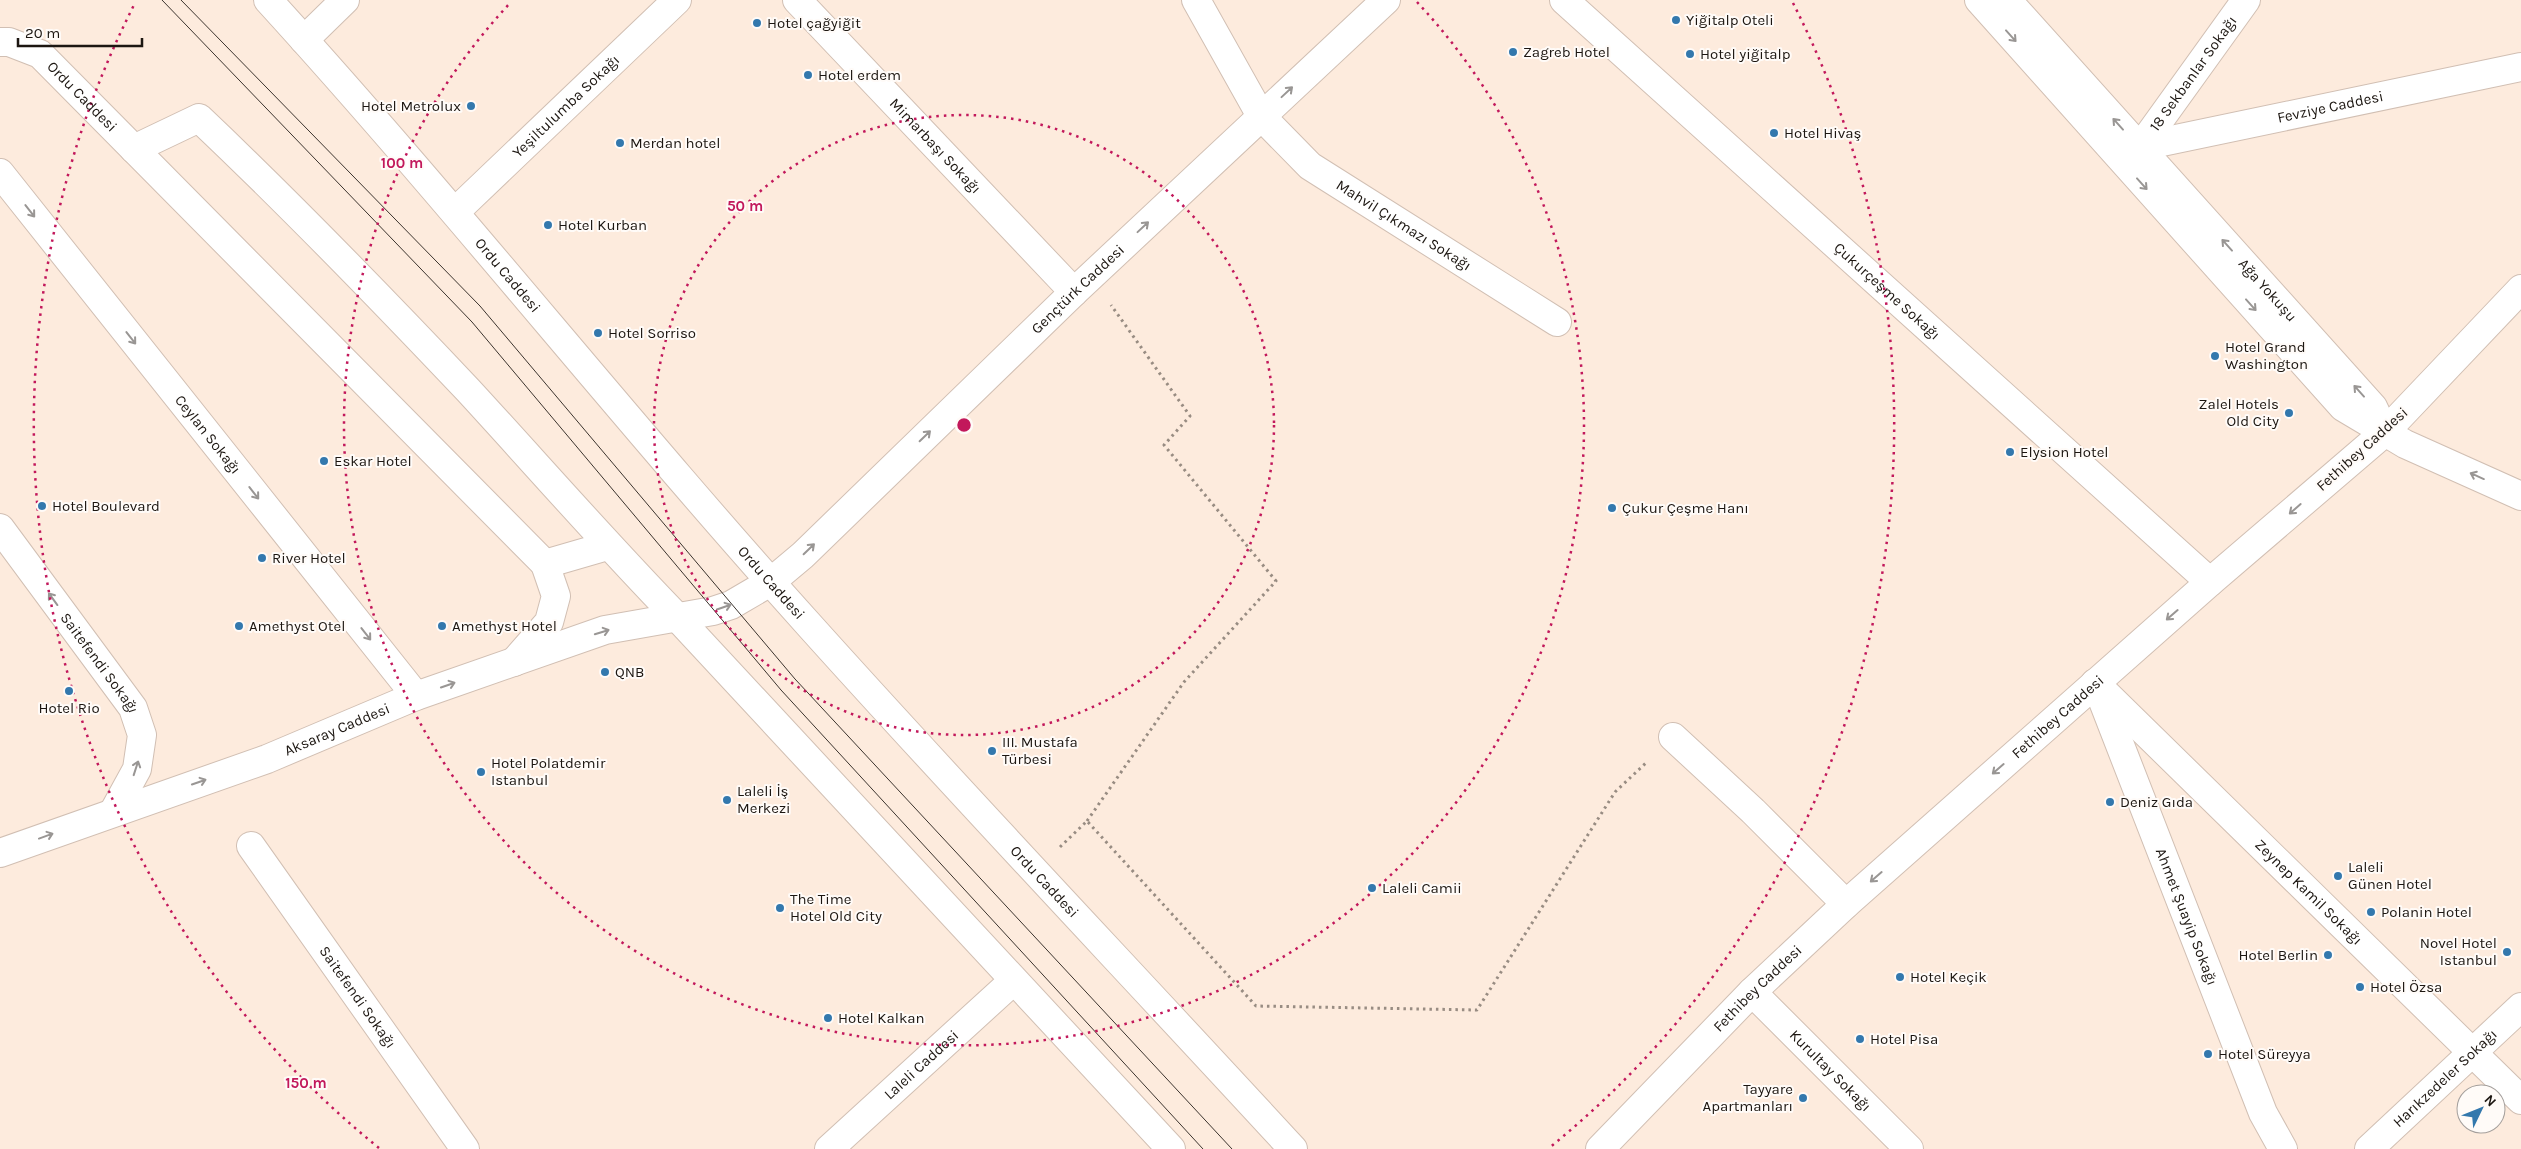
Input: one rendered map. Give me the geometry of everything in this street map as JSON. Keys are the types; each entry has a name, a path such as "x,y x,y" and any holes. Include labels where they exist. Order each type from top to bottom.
{"street":[{"name":"Ordu Caddesi","path":"268,0 456,211 654,447 851,672 1293,1149"},
{"path":"304,40 344,0"},
{"name":"Yeşiltulumba Sokağı","path":"456,211 677,0"},
{"name":"Mimarbaşı Sokağı","path":"796,0 1083,284"},
{"name":"Mahvil Çıkmazı Sokağı","path":"1196,0 1261,116 1310,166 1557,322"},
{"name":"Gençtürk Caddesi","path":"676,616 713,611 731,605 772,581 803,555 1083,284 1386,0"},
{"name":"Çukurçeşme Sokağı","path":"1564,0 2210,582"},
{"name":"Ağa Yokuşu","path":"1979,0 2374,407 2385,432"},
{"name":"Ağa Yokuşu","path":"2007,0 2132,156"},
{"name":"18 Sekbanlar Sokağı","path":"2132,156 2246,0"},
{"name":"Ordu Caddesi","path":"0,42 9,42 40,54 545,564"},
{"name":"Fevziye Caddesi","path":"2132,156 2521,67"},
{"path":"134,149 199,118 316,232 468,391 607,546 676,616 1171,1149"},
{"name":"Ceylan Sokağı","path":"0,173 416,696"},
{"name":"Fethibey Caddesi","path":"1600,1149 1752,992 1846,904 2210,582 2385,432 2521,289"},
{"path":"2385,432 2405,444 2521,496"},
{"name":"Saitefendi Sokağı","path":"0,528 133,708 142,735 137,769 114,811"},
{"path":"514,662 549,622 556,596 545,564 607,546"},
{"name":"Aksaray Caddesi","path":"0,853 114,811 267,759 416,696 604,630 676,616"},
{"name":"Zeynep Kamil Sokağı","path":"2095,683 2521,1100"},
{"name":"Ahmet Şuayip Sokağı","path":"2095,683 2263,1113 2283,1149"},
{"path":"1673,737 1753,811 1846,904"},
{"name":"Saitefendi Sokağı","path":"251,846 465,1149"},
{"name":"Laleli Caddesi","path":"829,1149 1014,981"},
{"name":"Kurultay Sokağı","path":"1752,992 1909,1149"},
{"name":"Harıkzedeler Sokağı","path":"2369,1149 2521,1007"}],"path":[{"path":"1035,869 1087,821 1184,682 1276,581 1164,445 1190,416 1083,284"},
{"path":"1087,821 1256,1006 1477,1010 1615,792 1673,737"}],"tram line":[{"path":"162,0 472,322 781,690 1203,1149"},
{"path":"181,0 480,306 795,679 1232,1149"}],"place":[{"name":"Yiğitalp Oteli","path":"1676,20"},
{"name":"Hotel çağyiğit","path":"757,23"},
{"name":"Zagreb Hotel","path":"1513,52"},
{"name":"Hotel yiğitalp","path":"1690,54"},
{"name":"Hotel erdem","path":"808,75"},
{"name":"Hotel Metrolux","path":"471,106"},
{"name":"Hotel Hivaş","path":"1774,133"},
{"name":"Merdan hotel","path":"620,143"},
{"name":"Hotel Kurban","path":"548,225"},
{"name":"Hotel Sorriso","path":"598,333"},
{"name":"Hotel Grand Washington","path":"2215,356"},
{"name":"Zalel Hotels Old City","path":"2289,413"},
{"name":"Elysion Hotel","path":"2010,452"},
{"name":"Eskar Hotel","path":"324,461"},
{"name":"Hotel Boulevard","path":"42,506"},
{"name":"Çukur Çeşme Hanı","path":"1612,508"},
{"name":"River Hotel","path":"262,558"},
{"name":"Amethyst Otel","path":"239,626"},
{"name":"Amethyst Hotel","path":"442,626"},
{"name":"QNB","path":"605,672"},
{"name":"Hotel Rio","path":"69,691"},
{"name":"III. Mustafa Türbesi","path":"992,751"},
{"name":"Hotel Polatdemir Istanbul","path":"481,772"},
{"name":"Laleli İş Merkezi","path":"727,800"},
{"name":"Deniz Gıda","path":"2110,802"},
{"name":"Laleli Günen Hotel","path":"2338,876"},
{"name":"Laleli Camii","path":"1372,888"},
{"name":"The Time Hotel Old City","path":"780,908"},
{"name":"Polanin Hotel","path":"2371,912"},
{"name":"Novel Hotel Istanbul","path":"2507,952"},
{"name":"Hotel Berlin","path":"2328,955"},
{"name":"Hotel Keçik","path":"1900,977"},
{"name":"Hotel Özsa","path":"2360,987"},
{"name":"Hotel Kalkan","path":"828,1018"},
{"name":"Hotel Pisa","path":"1860,1039"},
{"name":"Hotel Süreyya","path":"2208,1054"},
{"name":"Tayyare Apartmanları","path":"1803,1098"}]}
